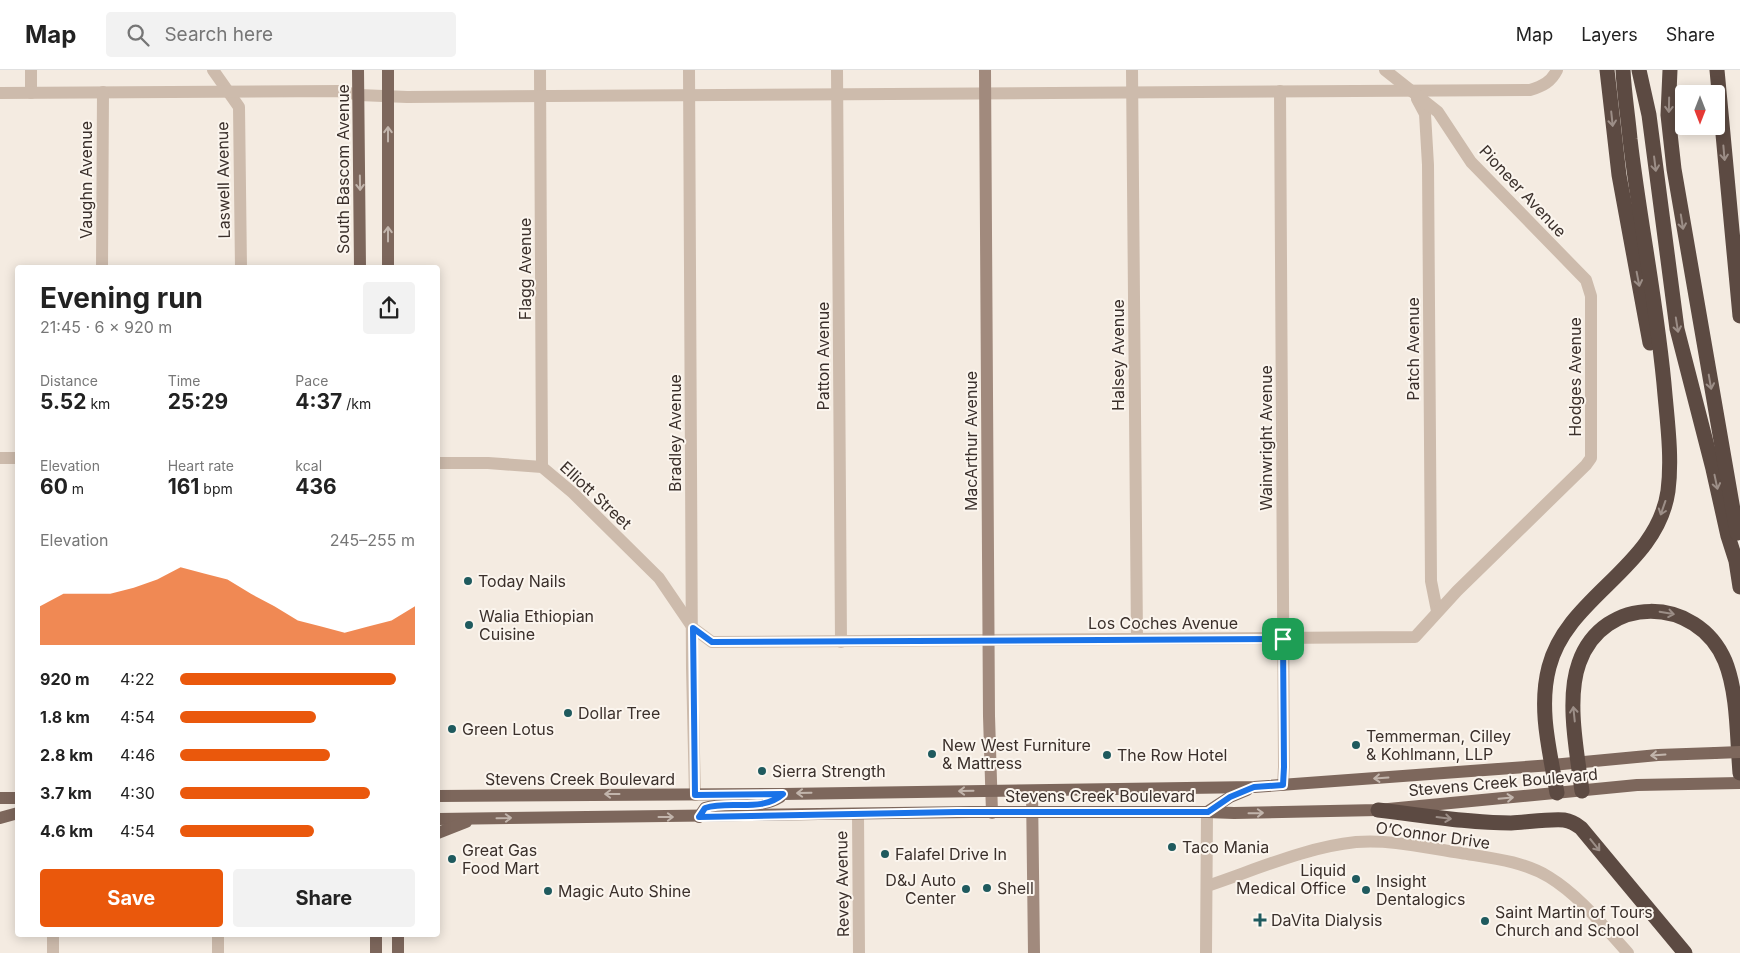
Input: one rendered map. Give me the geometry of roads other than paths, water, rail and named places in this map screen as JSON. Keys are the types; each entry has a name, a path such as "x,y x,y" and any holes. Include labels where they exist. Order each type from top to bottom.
{"highway":[{"path":"1607,70 1620,184 1651,350 1668,425"},
{"path":"1557,793 1547,744 1544,693 1554,650 1565,631 1579,614 1633,560 1643,547 1657,523 1668,492 1669,450 1663,362 1635,179 1623,70"},
{"path":"1639,70 1649,115 1678,329 1728,536 1736,561 1740,587"},
{"path":"1670,70 1668,115 1674,168 1738,536 1736,561"},
{"path":"1717,70 1740,316"},
{"path":"1582,790 1572,701 1573,681 1579,662 1586,646 1599,630 1613,621 1630,614 1647,611 1665,611 1679,615 1707,634 1717,647 1725,661 1733,694 1740,773"},
{"path":"1378,810 1510,823 1566,820 1574,822 1685,953"}],"main road":[{"name":"South Bascom Avenue","path":"358,70 360,265"},
{"path":"388,70 388,265"},
{"name":"Stevens Creek Boulevard","path":"440,796 695,795 1254,787 1552,766 1658,755 1740,752"},
{"name":"Stevens Creek Boulevard","path":"440,819 992,812 1234,813 1378,810 1654,784 1740,783"},
{"path":"1208,812 1230,797 1254,787"},
{"path":"440,789 452,795"},
{"name":"Stevens Creek Boulevard","path":"699,817 705,808 714,805 759,805 778,799 783,794"},
{"path":"0,818 15,814"},
{"path":"440,831 474,819"},
{"path":"0,823 15,822"},
{"path":"376,937 376,953"},
{"path":"398,937 398,953"}],"street":[{"path":"31,70 31,93"},
{"name":"Laswell Avenue","path":"213,70 239,107 241,265"},
{"name":"Flagg Avenue","path":"540,70 542,467"},
{"name":"Bradley Avenue","path":"689,70 695,795"},
{"name":"Patton Avenue","path":"837,70 841,642"},
{"name":"MacArthur Avenue","path":"985,70 992,812"},
{"name":"Halsey Avenue","path":"1132,70 1137,640"},
{"name":"Pioneer Avenue","path":"1384,70 1438,112 1471,162 1586,280 1591,296"},
{"path":"0,93 340,91 359,95 407,97 1530,90 1543,86 1553,78 1557,70"},
{"name":"Patch Avenue","path":"1412,90 1425,114 1427,139 1431,581 1437,611"},
{"name":"Wainwright Avenue","path":"1280,91 1283,785"},
{"name":"Vaughn Avenue","path":"102,265 103,92"},
{"name":"Hodges Avenue","path":"1591,296 1591,458"},
{"path":"0,458 15,458"},
{"name":"Los Coches Avenue","path":"693,628 712,642 1415,638 1437,611 1591,458"},
{"name":"Elliott Street","path":"440,463 488,462 542,467 573,493 659,578 693,628"},
{"path":"1032,790 1034,953"},
{"path":"1206,953 1208,812"},
{"name":"Revey Avenue","path":"858,814 859,953"},
{"name":"O’Connor Drive","path":"1207,886 1323,846 1358,842 1390,842 1484,857 1520,864 1534,869 1562,886 1593,915 1628,953"},
{"path":"53,937 53,953"},
{"path":"218,937 218,953"}],"place":[{"name":"Today Nails","path":"468,581"},
{"name":"Walia Ethiopian Cuisine","path":"469,625"},
{"name":"Dollar Tree","path":"568,713"},
{"name":"Green Lotus","path":"452,729"},
{"name":"Temmerman, Cilley & Kohlmann, LLP","path":"1356,745"},
{"name":"New West Furniture & Mattress","path":"932,754"},
{"name":"The Row Hotel","path":"1107,755"},
{"name":"Sierra Strength","path":"762,771"},
{"name":"Taco Mania","path":"1172,847"},
{"name":"Falafel Drive In","path":"885,854"},
{"name":"Great Gas Food Mart","path":"452,859"},
{"name":"Liquid Medical Office","path":"1356,879"},
{"name":"Shell","path":"987,888"},
{"name":"D&J Auto Center","path":"966,889"},
{"name":"Insight Dentalogics","path":"1366,890"},
{"name":"Magic Auto Shine","path":"548,891"},
{"name":"DaVita Dialysis","path":"1260,920"},
{"name":"Saint Martin of Tours Church and School","path":"1485,921"}]}
